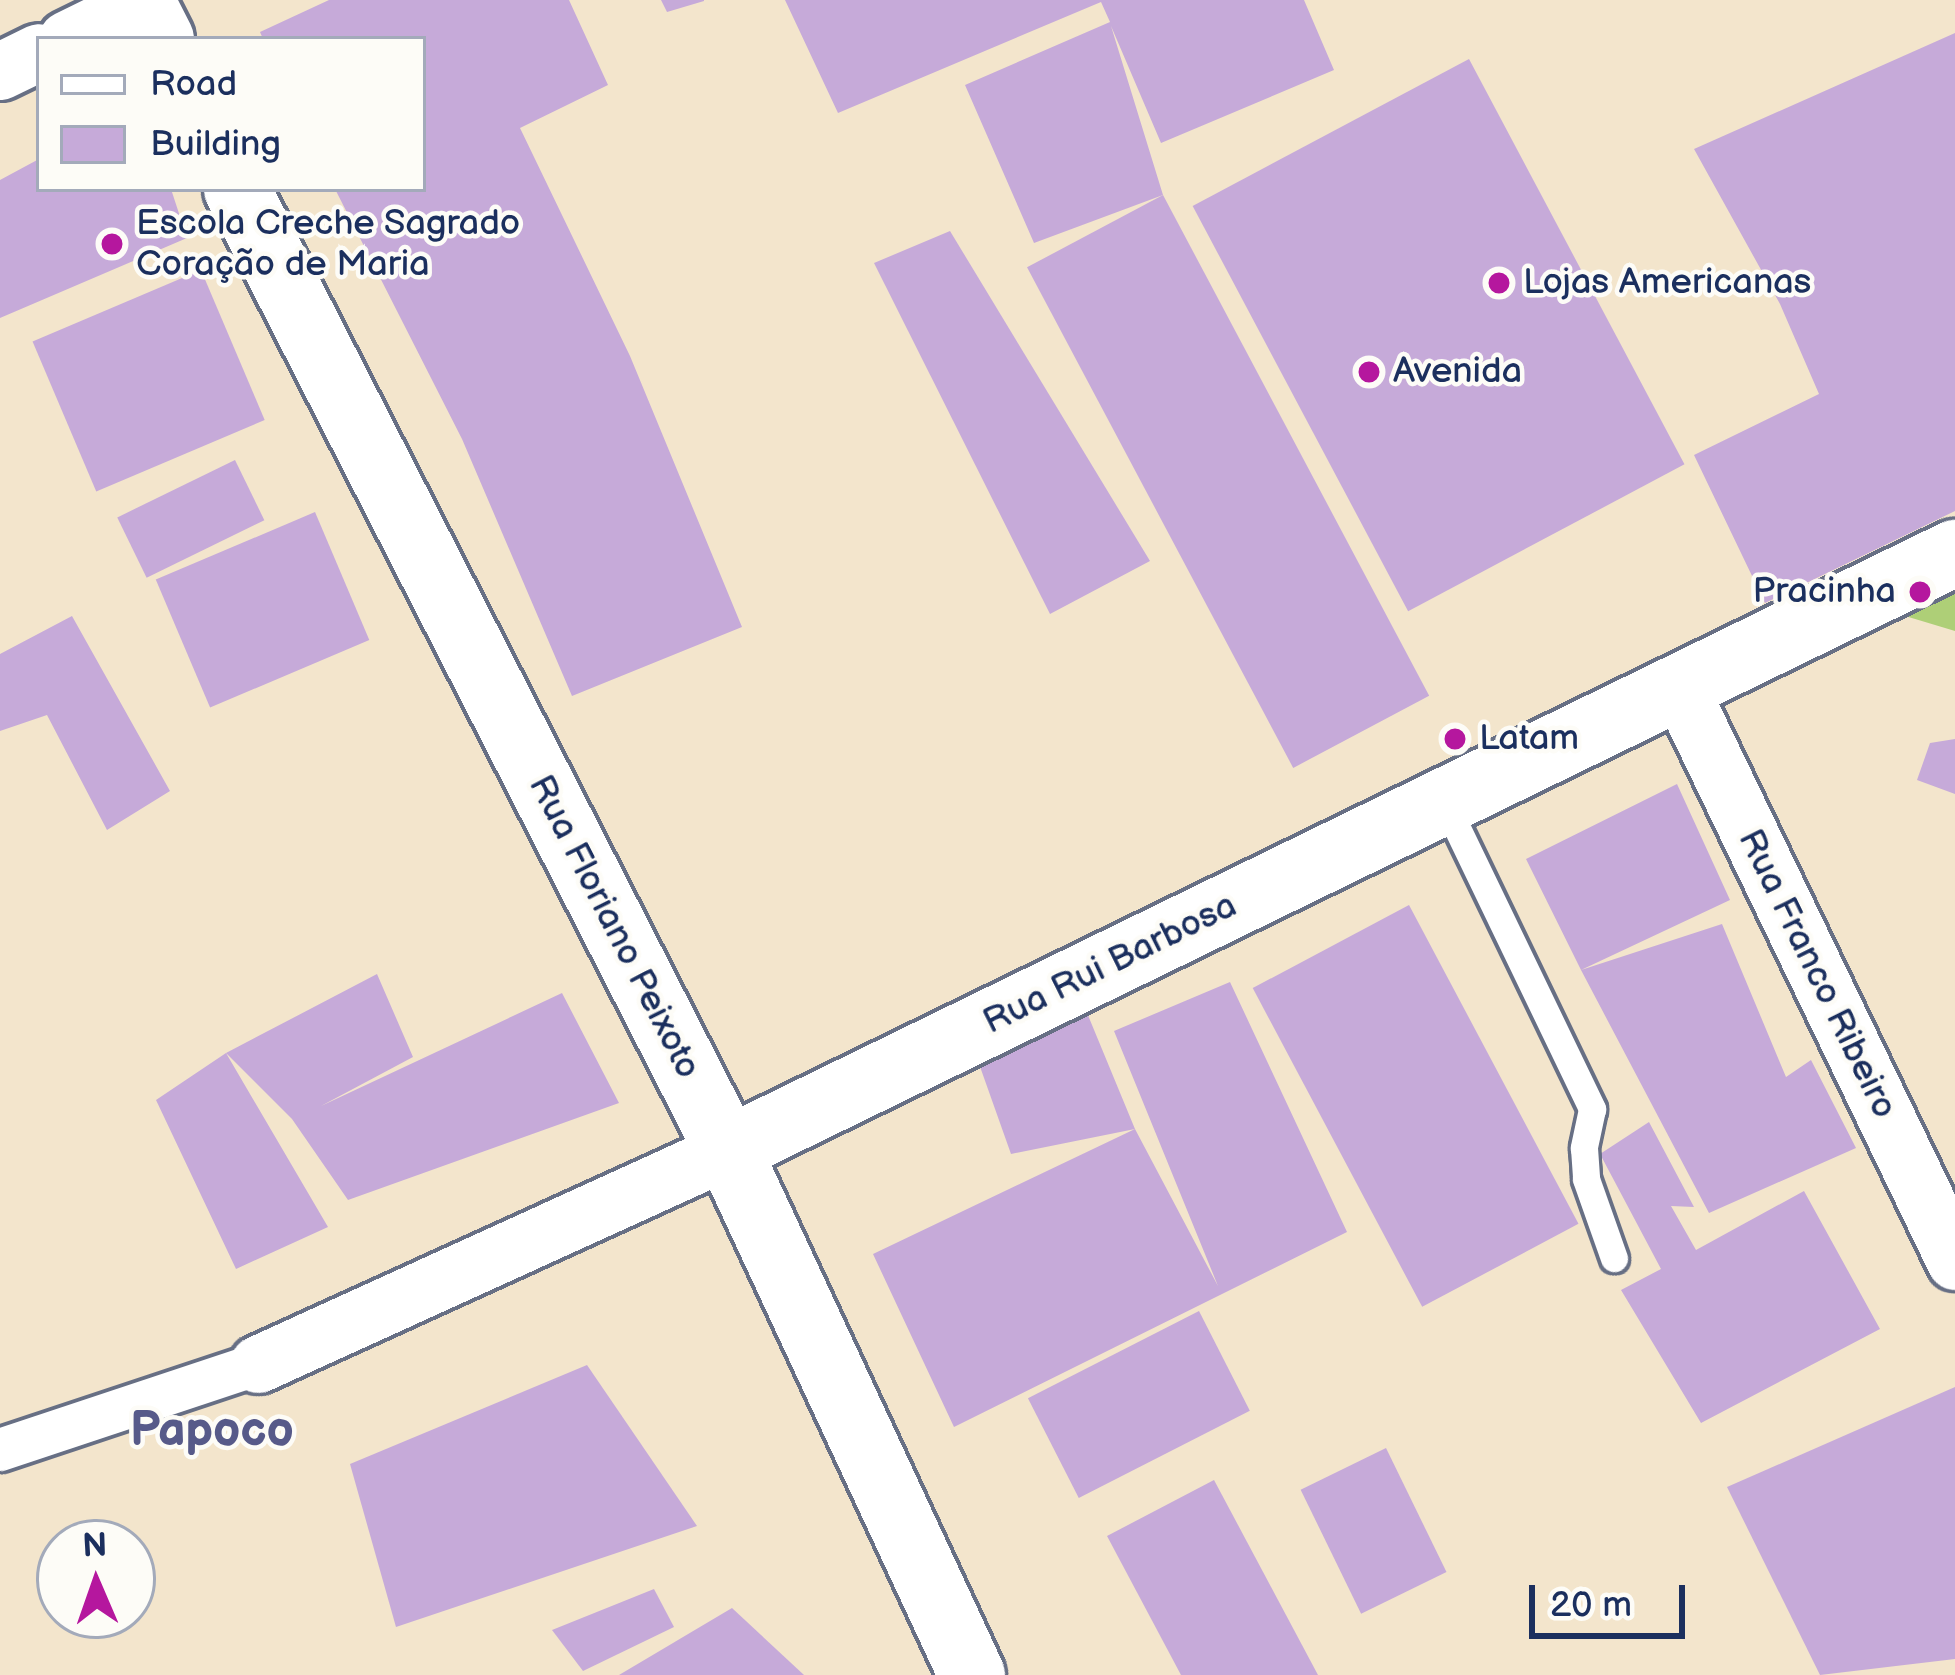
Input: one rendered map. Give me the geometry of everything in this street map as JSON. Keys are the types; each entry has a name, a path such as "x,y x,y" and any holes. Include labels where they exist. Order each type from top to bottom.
{"main road":[{"name":"Rua Floriano Peixoto","path":"239,192 728,1150 972,1675"},
{"name":"Rua Rui Barbosa","path":"728,1150 1955,553"}],"street":[{"path":"75,36 148,10"},
{"path":"0,71 36,53"},
{"name":"Rua Franco Ribeiro","path":"1679,687 1955,1261"},
{"name":"Rua Rui Barbosa","path":"259,1364 728,1150"},
{"path":"0,1450 259,1364"}],"lane":[{"path":"1444,801 1592,1109 1584,1148 1586,1179 1614,1258"}],"green space":[{"name":"Pracinha","path":"1955,560 1955,631 1862,603"}],"building":[{"path":"329,0 569,0 608,85 520,128 630,356 742,627 572,696 462,439 337,192 426,192 426,36 262,36 260,32"},
{"path":"661,0 704,0 704,1 667,12"},
{"path":"785,0 1304,0 1334,70 1161,143 1111,26 1163,195 1034,243 965,85 1110,22 1101,2 838,113"},
{"path":"1955,33 1955,511 1765,603 1694,455 1819,394 1780,304 1694,149"},
{"path":"1469,59 1684,464 1408,611 1193,206"},
{"path":"36,161 36,192 172,192 187,238 0,318 0,180"},
{"path":"1163,195 1429,696 1293,768 1027,267"},
{"path":"950,231 1150,561 1050,614 874,263"},
{"path":"201,270 265,420 96,492 33,342"},
{"path":"235,460 264,520 147,578 117,517"},
{"path":"315,512 369,640 210,708 156,580"},
{"path":"72,616 170,791 107,830 47,715 0,731 0,654"},
{"path":"1955,739 1955,794 1917,780 1930,743"},
{"path":"1677,784 1730,900 1581,970 1526,859"},
{"path":"1409,905 1578,1224 1422,1307 1253,988"},
{"path":"1722,924 1786,1077 1811,1060 1856,1148 1709,1213 1581,970"},
{"path":"377,974 413,1057 321,1106 562,993 619,1103 348,1200 292,1119 226,1053"},
{"path":"1230,982 1347,1232 954,1427 873,1254 1135,1129 1218,1286 1114,1031"},
{"path":"1085,1008 1135,1129 1011,1154 978,1061"},
{"path":"226,1053 328,1227 236,1269 156,1100"},
{"path":"1649,1122 1694,1207 1671,1206 1696,1250 1804,1191 1880,1329 1701,1423 1621,1290 1661,1269 1600,1154"},
{"path":"1199,1311 1250,1411 1079,1498 1028,1398"},
{"path":"587,1365 697,1526 396,1627 350,1464"},
{"path":"1955,1387 1955,1659 1820,1675 1727,1487"},
{"path":"1386,1448 1446,1572 1361,1614 1301,1490"},
{"path":"1214,1480 1318,1675 1181,1675 1107,1536"},
{"path":"654,1589 674,1627 583,1671 552,1630"},
{"path":"732,1608 804,1675 619,1675"}],"place":[{"name":"Escola Creche Sagrado Coração de Maria","path":"112,244"},
{"name":"Lojas Americanas","path":"1499,283"},
{"name":"Avenida","path":"1369,372"},
{"name":"Pracinha","path":"1920,592"},
{"name":"Latam","path":"1455,739"}],"district":[{"name":"Papoco","path":"212,1431"}]}
